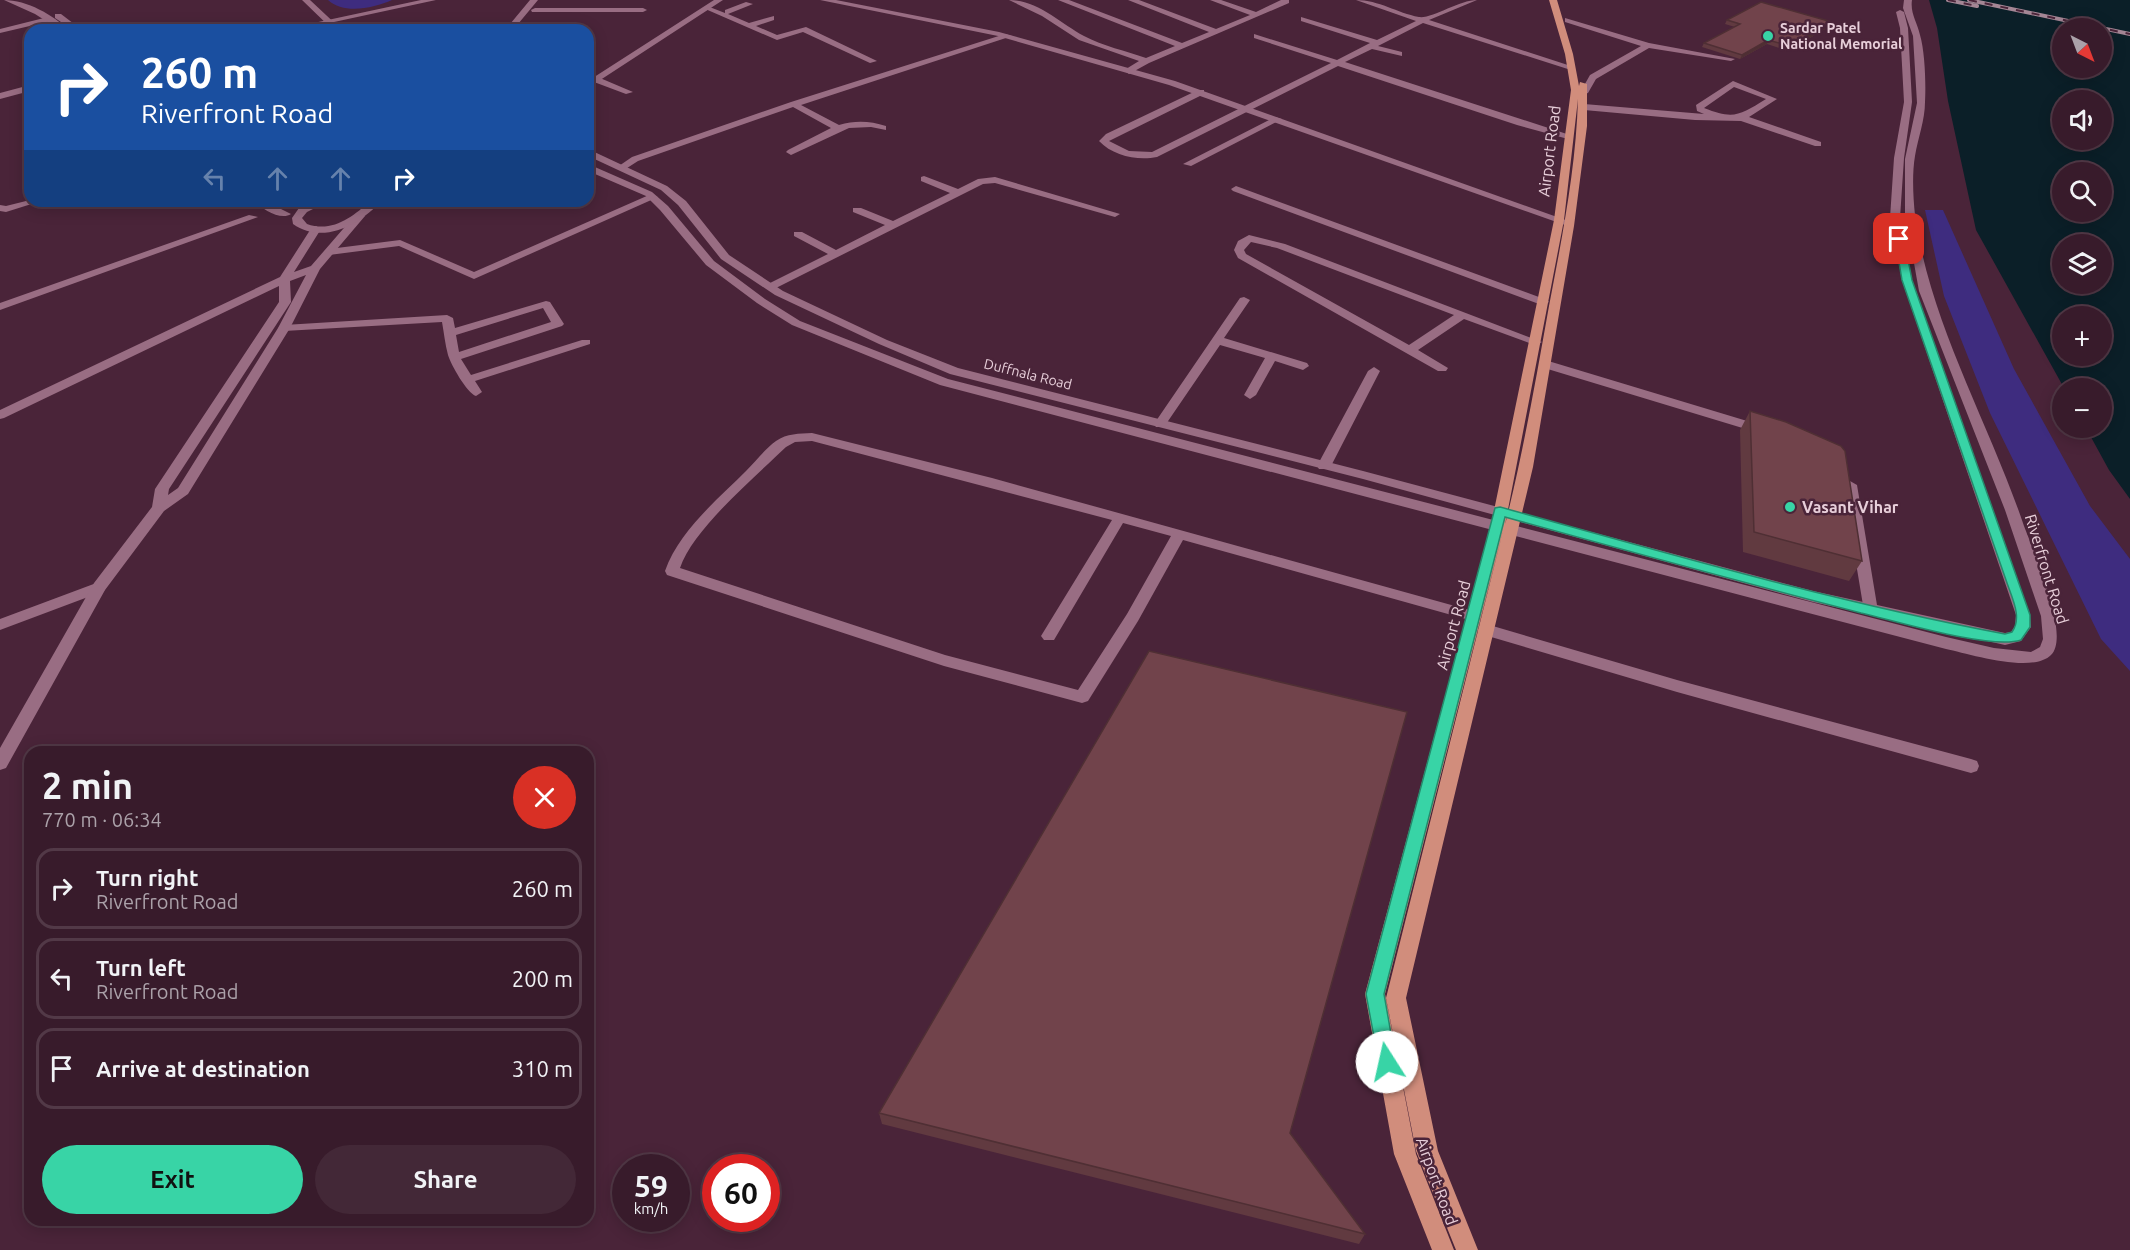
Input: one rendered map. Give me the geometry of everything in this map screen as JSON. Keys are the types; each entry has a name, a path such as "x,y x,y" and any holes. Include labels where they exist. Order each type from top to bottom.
{"main road":[{"name":"Airport Road","path":"1467,1250 1426,1151 1396,998 1486,630 1506,520 1512,464 1543,302 1564,222 1568,136 1575,90 1553,0"},
{"name":"Airport Road","path":"1443,1250 1405,1154 1375,994 1473,616 1526,467 1545,364 1564,222 1584,99 1562,0"},
{"path":"1391,1085 1413,1085"}],"street":[{"path":"8,0 56,24"},
{"path":"22,0 46,9 69,24"},
{"path":"306,0 332,24"},
{"path":"311,24 432,0"},
{"path":"514,24 534,0"},
{"path":"524,24 543,0"},
{"path":"595,10 602,0"},
{"path":"629,10 635,0"},
{"path":"594,82 719,0"},
{"path":"728,12 745,2 758,0"},
{"path":"824,0 1008,36 1129,71 1247,108 1564,222"},
{"path":"1012,0 1037,10 1082,38 1146,61"},
{"path":"1132,0 1216,32"},
{"path":"1214,0 1257,15"},
{"path":"1129,71 1146,61 1285,3 1285,0"},
{"path":"1360,0 1571,69"},
{"path":"1202,93 1109,136 1104,141 1109,146 1143,156 1154,154 1422,20 1445,9 1473,0"},
{"path":"594,170 653,197 710,263 761,301 796,323 944,382 1015,402 1692,565 1871,611 2005,639 2016,637 2023,627 2023,615 1905,270 1895,218 1899,158 1908,102 1904,28 1898,0"},
{"name":"Riverfront Road","path":"1506,520 1994,654 2033,658 2046,651 2051,639 2048,616 2016,521 1925,291 1910,213 1910,159 1921,104 1917,36 1907,8 1908,0"},
{"path":"1061,2 1182,46"},
{"path":"707,8 777,38 802,29 873,61"},
{"path":"1037,10 1047,8"},
{"path":"535,10 643,10"},
{"path":"748,26 771,18"},
{"path":"28,24 48,19"},
{"path":"1304,19 1399,54"},
{"path":"1568,20 1648,45 1731,59"},
{"path":"1161,38 1195,24"},
{"path":"0,31 24,25"},
{"path":"793,32 881,72"},
{"path":"621,168 635,159 794,104 1008,36"},
{"path":"1257,36 1520,123 1568,136"},
{"path":"1648,45 1593,77 1584,99 1684,116 1742,118 1818,144"},
{"path":"597,80 628,92"},
{"path":"1717,116 1700,107 1733,84 1773,99 1742,118"},
{"path":"0,97 24,91"},
{"path":"794,104 839,129"},
{"path":"1188,164 1278,119"},
{"path":"791,152 839,129 862,123 883,128"},
{"name":"Duffnala Road","path":"594,155 664,188 682,203 725,257 770,288 883,342 954,371 1324,466 1506,520"},
{"path":"924,179 958,193"},
{"path":"770,288 981,181 995,180 1115,214"},
{"path":"1236,189 1543,302"},
{"path":"328,252 399,243 474,276 653,197"},
{"path":"0,208 6,209 24,204"},
{"path":"266,207 297,218 301,226 316,229 342,225 362,210"},
{"path":"297,218 303,210 310,207"},
{"path":"0,763 99,587 159,508 183,491 284,328 315,268 362,210"},
{"path":"857,210 894,225"},
{"path":"0,307 253,217"},
{"path":"159,508 162,489 285,302 284,279 316,229"},
{"path":"798,234 836,254"},
{"path":"1442,368 1242,256 1239,250 1242,243 1249,238 1281,246 1536,342"},
{"path":"1,412 284,279 315,268"},
{"path":"1160,424 1244,300"},
{"path":"452,333 546,304 558,324 454,357"},
{"path":"1409,350 1462,315"},
{"path":"284,328 447,318 452,333 454,357 466,380 476,392"},
{"path":"1217,340 1303,366"},
{"path":"466,380 586,342"},
{"path":"1250,395 1272,357"},
{"path":"1545,364 1773,434"},
{"path":"1324,466 1374,371"},
{"path":"1179,534 1132,617 1082,697 944,660 672,571 685,543 781,444 793,438 812,437 987,481 1119,519 1150,525 1473,616"},
{"path":"1843,469 1849,477 1871,611"},
{"path":"1048,636 1119,519"},
{"path":"0,625 99,587"},
{"path":"1486,630 1677,686 1971,766"}],"shaded area":[{"path":"328,0 392,0 351,9 335,5"},
{"path":"1925,210 1943,210 2014,369 2090,506 2130,559 2130,671 2101,639 1990,413 1944,296"}],"water":[{"path":"1929,0 2130,0 2130,499 2109,470 2091,438 2112,438 2112,378 2058,378 1976,230 1948,101 1937,28"}],"building":[{"name":"Sardar Patel National Memorial","path":"1761,2 1832,22 1790,46 1768,40 1742,55 1704,43 1740,24 1727,20"},
{"name":"Vasant Vihar","path":"1750,411 1786,422 1841,446 1845,451 1862,561 1754,532"},
{"path":"1149,651 1407,712 1290,1133 1365,1234 879,1113"}],"railway":[{"path":"1948,0 1977,6"},
{"path":"1969,0 2130,34"}],"place":[{"name":"Sardar Patel National Memorial","path":"1768,36"},
{"name":"Vasant Vihar","path":"1790,507"}],"route":[{"path":"1387,1062 1375,994 1500,511 1681,562 1928,624 2005,639 2016,637 2023,627 2023,615 2012,580 1907,280 1899,239"}]}
